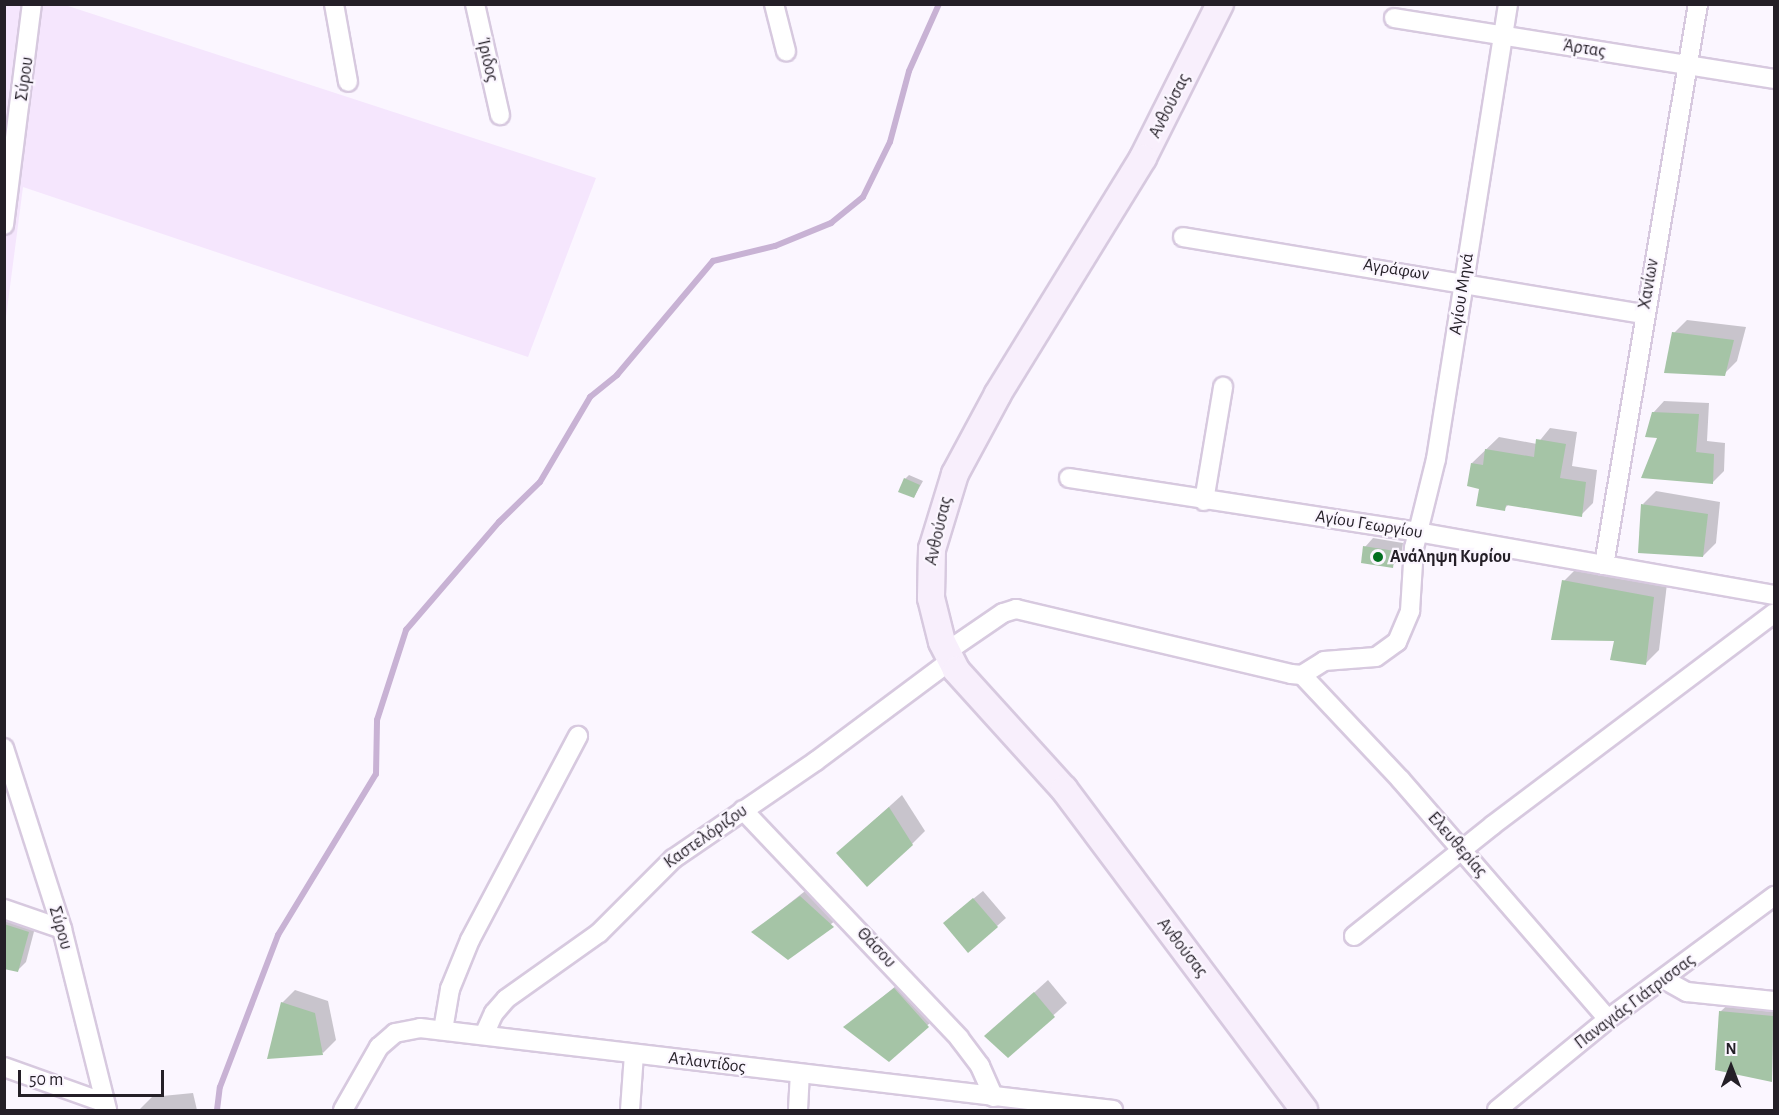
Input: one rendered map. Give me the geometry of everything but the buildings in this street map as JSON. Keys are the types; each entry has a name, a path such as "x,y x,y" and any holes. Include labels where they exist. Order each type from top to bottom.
{"street":[{"name":"Σύρου","path":"4,225 32,4"},
{"path":"334,4 348,82"},
{"name":"Ίριδος","path":"475,4 500,115"},
{"path":"774,4 786,51"},
{"name":"Ανθούσας","path":"1220,4 1143,158 998,394 954,474 938,524 930,571 935,621 948,656 1064,789 1305,1110"},
{"name":"Αγίου Μηνά","path":"1302,675 1324,661 1369,658 1390,649 1406,627 1417,532 1432,483 1508,4"},
{"name":"Χανίων","path":"1604,565 1644,314 1698,4"},
{"name":"Άρτας","path":"1394,18 1774,79"},
{"name":"Αγράφων","path":"1183,237 1464,281 1644,314"},
{"path":"1204,501 1223,387"},
{"name":"Αγίου Γεωργίου","path":"1069,478 1204,501 1417,532 1774,595"},
{"name":"Καστελόριζου","path":"484,1035 494,1013 506,999 566,960 628,906 657,872 743,810 1003,613 1016,609 1302,675"},
{"path":"1354,936 1461,850 1774,613"},
{"name":"Ελευθερίας","path":"1302,675 1400,779 1608,1019"},
{"path":"443,1030 450,989 470,940 578,736"},
{"name":"Σύρου","path":"4,748 62,929 106,1107"},
{"name":"Θάσου","path":"743,810 959,1038 980,1066 994,1097"},
{"name":"Παναγιάς Γιάτρισσας","path":"1497,1110 1608,1019 1665,980 1774,896"},
{"path":"4,909 62,929"},
{"path":"1665,980 1687,992 1774,1001"},
{"name":"Ατλαντίδος","path":"343,1110 379,1047 395,1033 420,1028 1113,1110"},
{"path":"630,1110 634,1054"},
{"path":"4,1067 106,1107"},
{"path":"798,1110 800,1074"}],"shaded area":[{"path":"5,5 65,5 596,178 528,357 23,187 5,325"}],"waterway":[{"path":"217,1110 220,1087 278,935 376,774 377,720 406,630 499,522 540,482 590,397 617,375 713,261 775,246 831,223 863,197 890,142 909,71 939,4"}],"place":[{"name":"Ανάληψη Κυρίου","path":"1378,557"}]}
